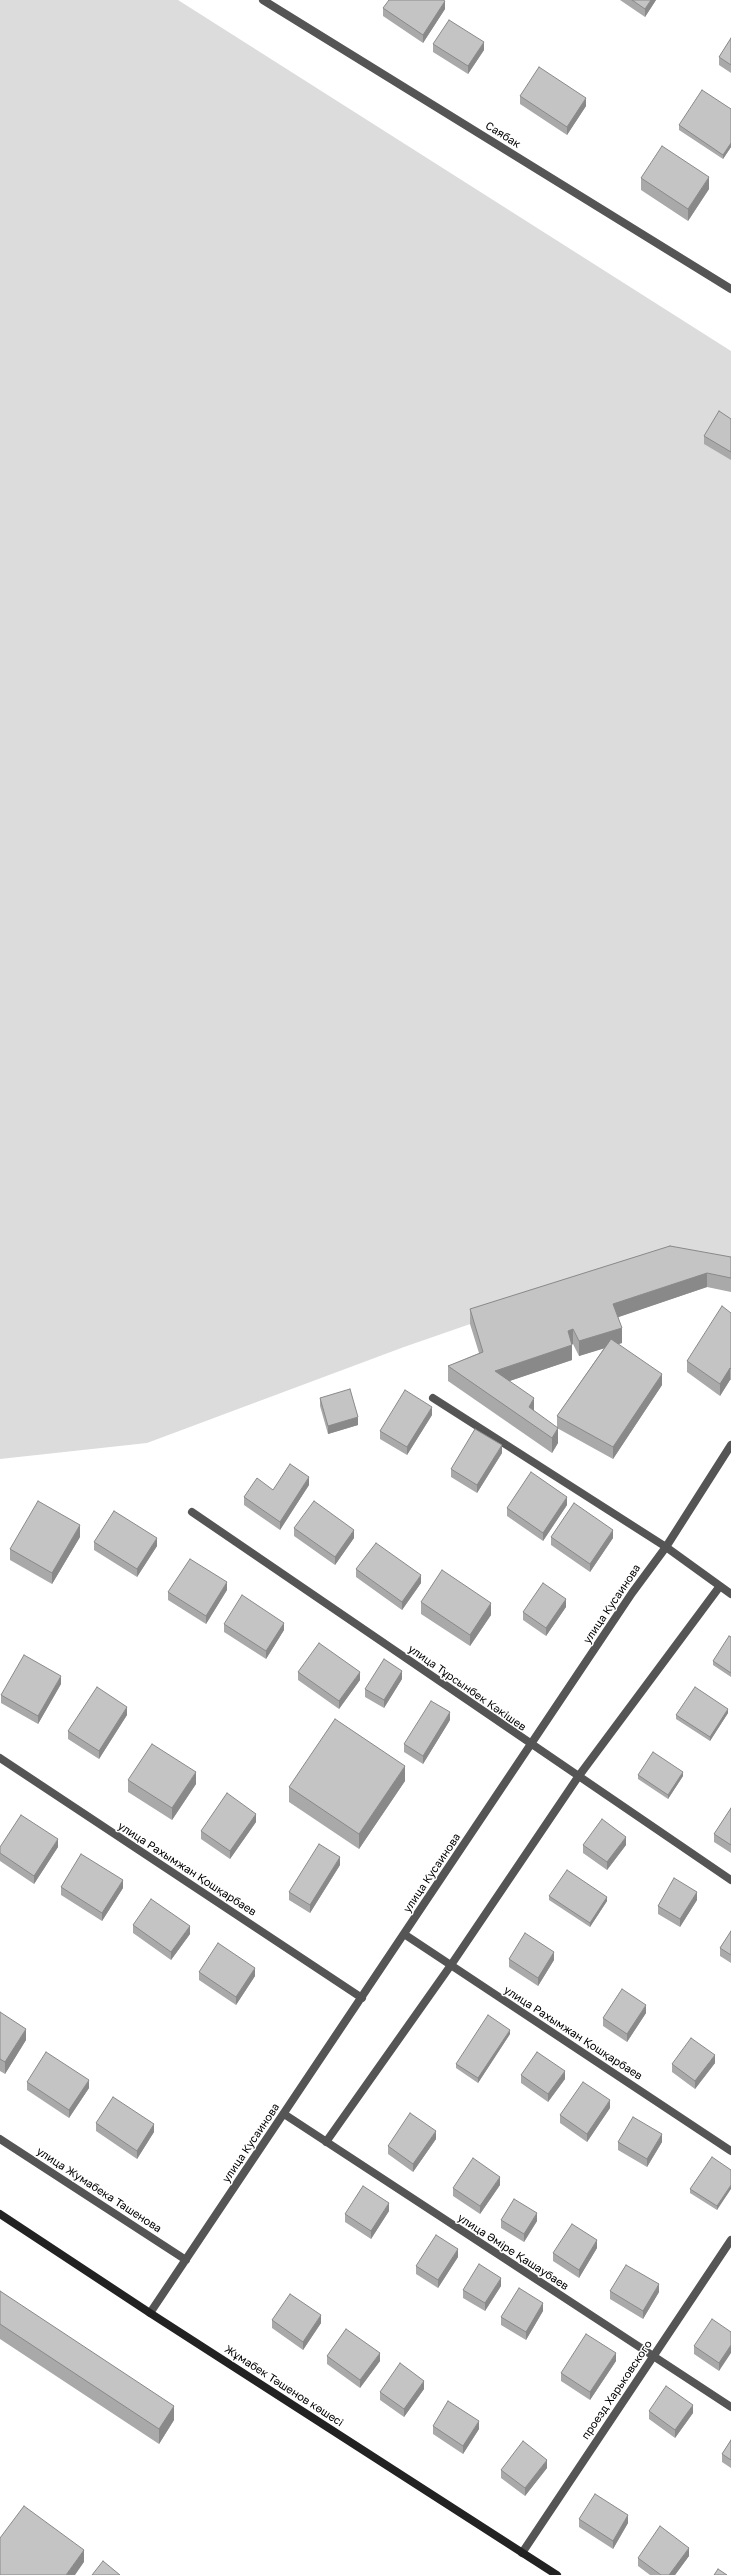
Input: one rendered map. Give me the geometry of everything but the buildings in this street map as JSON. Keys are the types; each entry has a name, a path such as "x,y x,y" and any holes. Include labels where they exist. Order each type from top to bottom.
{"main road":[{"name":"Жұмабек Тәшенов көшесі","path":"0,2214 150,2313 557,2575"}],"street":[{"name":"Саябак","path":"263,0 730,286"},
{"path":"433,1398 666,1547 731,1594"},
{"name":"улица Кусаинова","path":"150,2313 632,1593 666,1547 731,1445"},
{"name":"улица Тұрсынбек Кәкішев","path":"192,1512 531,1745 731,1880"},
{"path":"326,2142 451,1965 578,1777 720,1586"},
{"name":"улица Рахымжан Қошқарбаев","path":"0,1758 362,1998"},
{"name":"улица Рахымжан Қошқарбаев","path":"404,1934 731,2151"},
{"name":"улица Әміре Қашаубаев","path":"284,2114 652,2357 731,2407"},
{"name":"улица Жумабека Ташенова","path":"0,2139 186,2260"},
{"name":"проезд Харьковского","path":"522,2553 731,2240"}],"shaded area":[{"path":"0,0 178,0 731,351 731,1268 669,1255 404,1347 147,1443 0,1459"}]}
